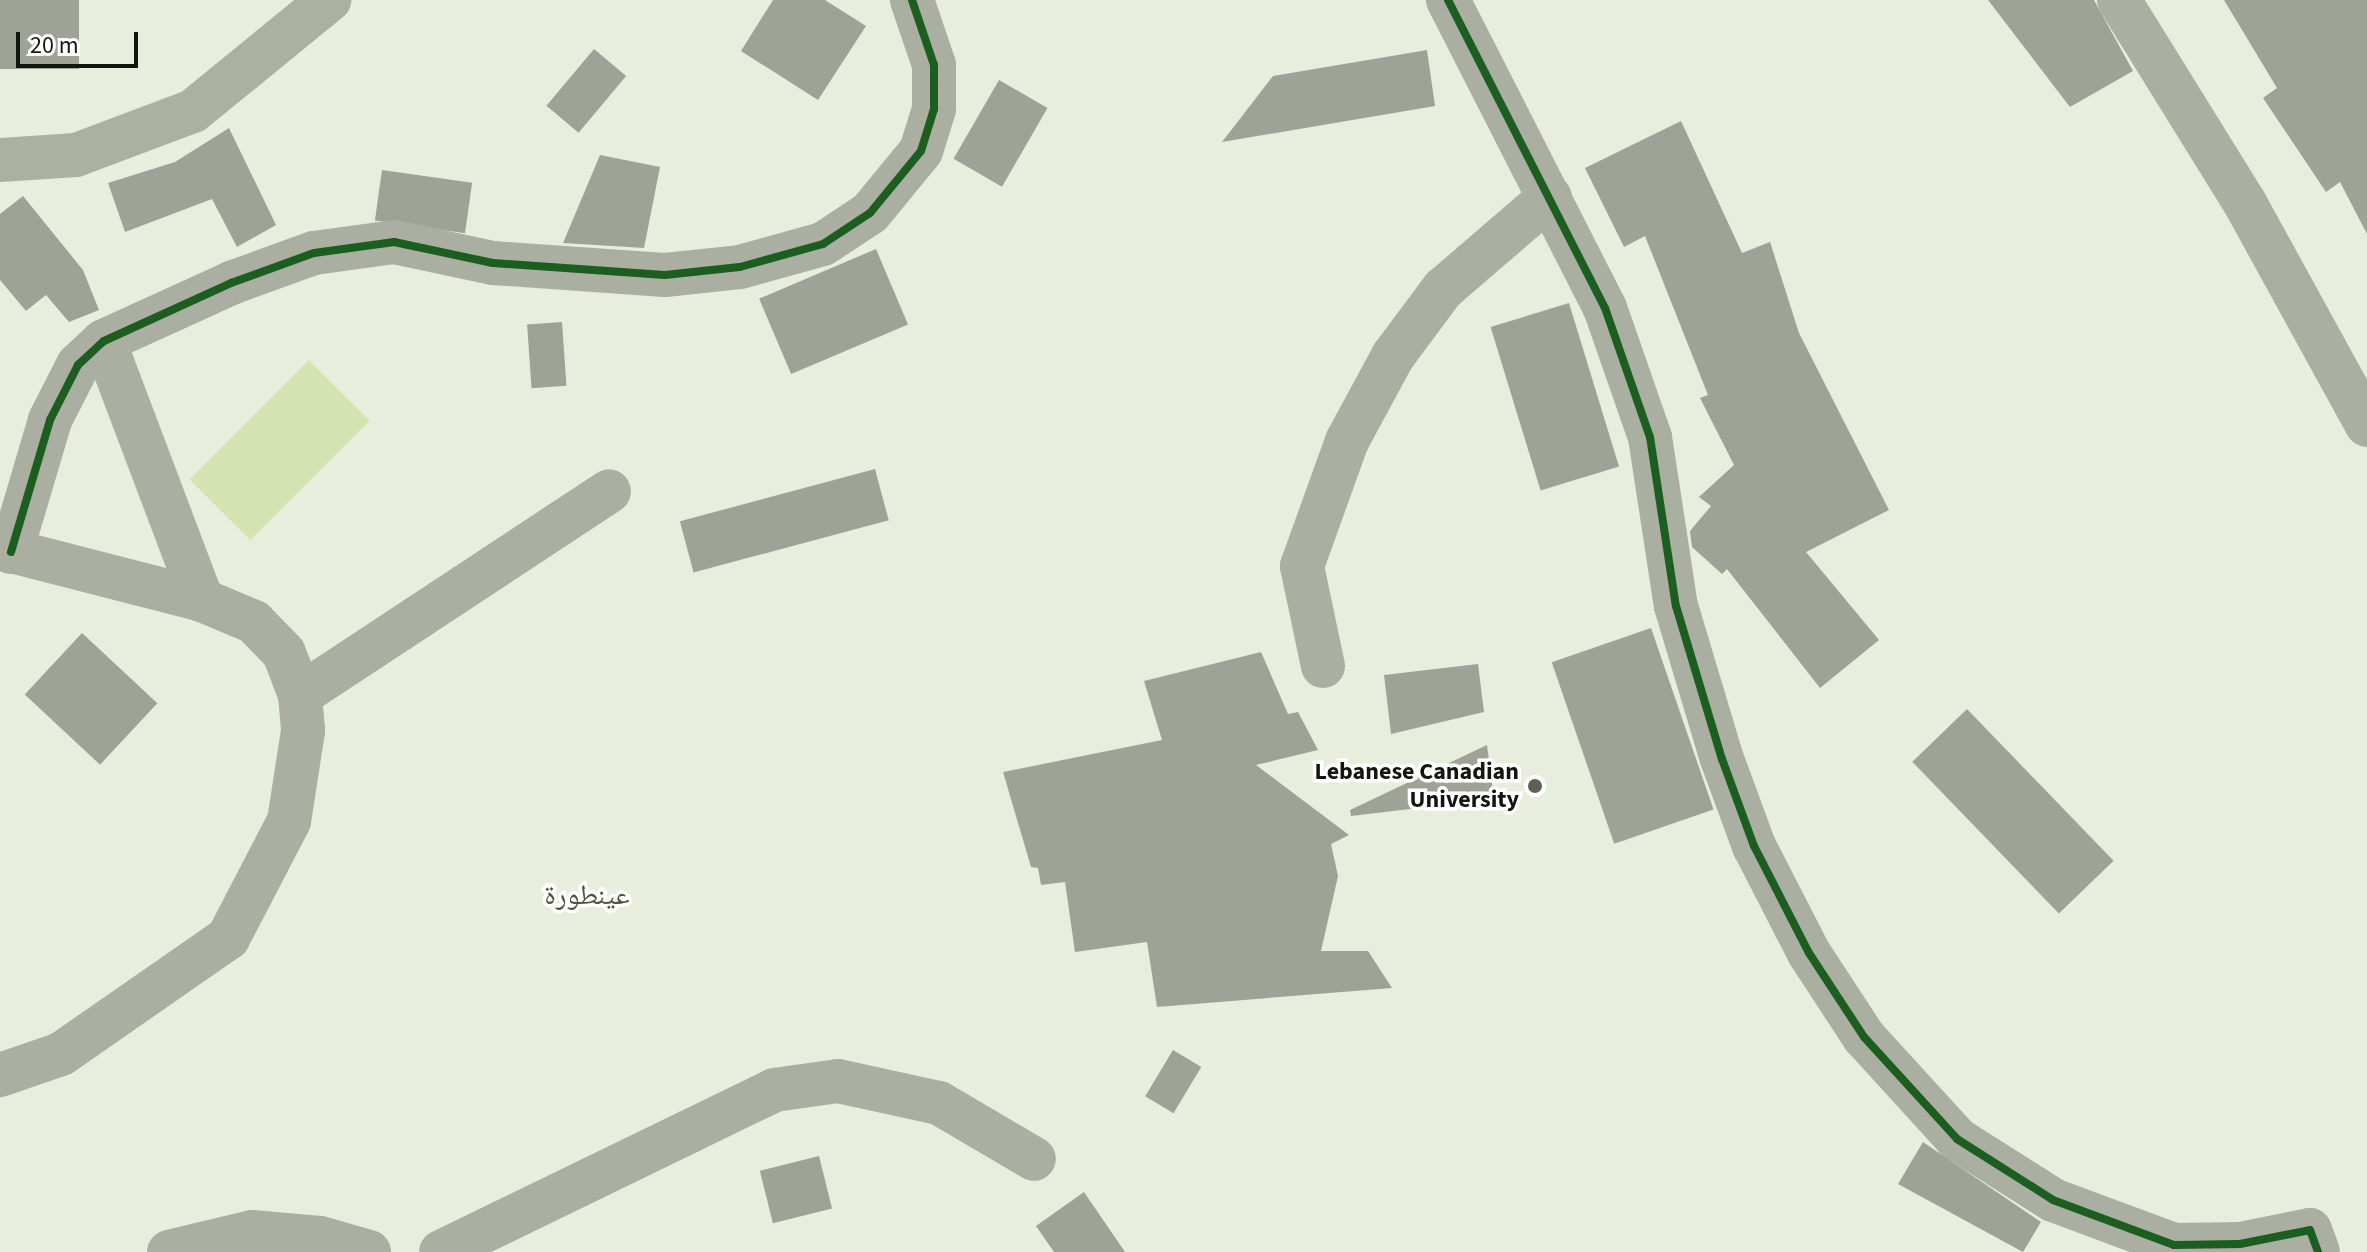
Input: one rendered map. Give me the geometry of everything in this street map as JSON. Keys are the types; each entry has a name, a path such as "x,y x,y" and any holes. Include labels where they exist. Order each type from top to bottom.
{"main road":[{"path":"0,160 76,155 193,111 329,0"}],"street":[{"path":"0,1075 61,1054 228,938 289,821 303,731 300,695 284,653 254,622 202,600 5,550 50,420 78,365 104,341 231,283 314,253 361,244 394,242 585,274 665,275 740,267 823,244 870,213 921,151 934,109 934,65 912,0"},
{"path":"1448,0 1605,308 1650,437 1676,606 1722,759 1754,846 1809,953 1864,1037 1957,1139 2053,1200 2174,1245 2240,1244 2310,1230 2318,1252"},
{"path":"2119,0 2246,205 2367,425"},
{"path":"1323,666 1302,566 1347,441 1393,356 1443,289 1550,197"},
{"path":"104,341 202,600"},
{"path":"300,695 609,491"},
{"path":"441,1252 774,1090 838,1081 939,1103 1034,1159"},
{"path":"169,1252 252,1232 320,1238 369,1252"}],"green space":[{"path":"309,360 370,421 250,540 189,480"}],"building":[{"path":"0,0 79,0 79,69 0,69"},
{"path":"773,0 825,0 866,26 818,100 741,51"},
{"path":"1988,0 2094,0 2133,71 2070,107"},
{"path":"2224,0 2367,0 2367,234 2340,182 2326,192 2263,98 2277,88"},
{"path":"594,49 626,76 579,133 546,106"},
{"path":"1427,50 1435,106 1222,142 1273,76"},
{"path":"999,80 1047,108 1002,187 954,159"},
{"path":"1681,121 1742,253 1770,242 1799,333 1889,510 1806,552 1879,640 1820,688 1727,569 1722,574 1692,547 1690,531 1711,506 1699,497 1734,465 1700,398 1708,395 1645,236 1624,247 1585,168"},
{"path":"229,128 276,225 237,247 212,199 125,232 108,183 175,162"},
{"path":"600,155 660,167 644,248 563,243"},
{"path":"382,170 472,183 465,233 375,221"},
{"path":"23,196 83,270 99,310 69,322 46,295 26,311 0,280 0,214"},
{"path":"876,249 908,324 791,374 759,299"},
{"path":"1569,303 1619,467 1541,491 1491,327"},
{"path":"562,322 566,386 532,388 527,324"},
{"path":"875,469 889,520 694,572 680,521"},
{"path":"1651,628 1714,810 1614,844 1552,662"},
{"path":"82,633 157,703 100,765 25,694"},
{"path":"1261,652 1288,714 1298,712 1318,750 1256,765 1349,835 1331,844 1338,876 1321,951 1368,951 1392,988 1157,1007 1147,942 1075,952 1065,882 1041,885 1038,868 1031,867 1003,772 1162,740 1144,681"},
{"path":"1478,664 1484,712 1391,734 1384,675"},
{"path":"1967,709 2114,861 2059,914 1912,762"},
{"path":"1487,745 1494,799 1351,816 1350,810"},
{"path":"1173,1050 1201,1067 1173,1113 1145,1096"},
{"path":"1923,1142 2041,1222 2023,1252 1898,1184"},
{"path":"819,1156 832,1208 773,1223 760,1171"},
{"path":"1084,1192 1125,1252 1054,1252 1036,1226"}],"cycle path":[{"path":"11,552 50,420 78,365 104,341 231,283 314,253 394,242 493,263 665,275 740,267 823,244 870,213 921,151 934,109 934,65 912,0"},
{"path":"1448,0 1605,308 1650,437 1676,606 1722,759 1754,846 1809,953 1864,1037 1957,1139 2053,1200 2174,1245 2240,1244 2310,1230 2318,1252"}],"place":[{"name":"Lebanese Canadian University","path":"1535,786"}],"district":[{"name":"عينطورة","path":"587,895"}]}
